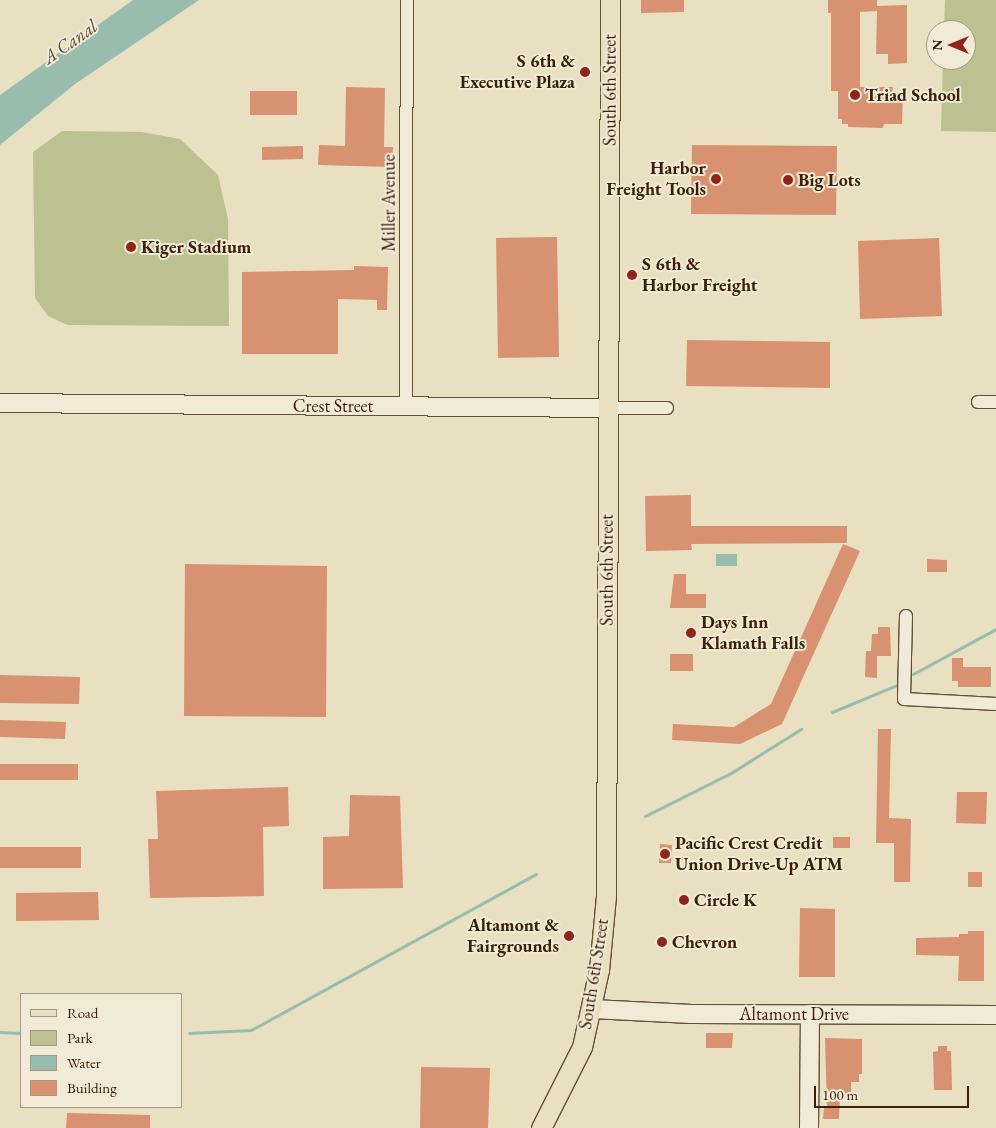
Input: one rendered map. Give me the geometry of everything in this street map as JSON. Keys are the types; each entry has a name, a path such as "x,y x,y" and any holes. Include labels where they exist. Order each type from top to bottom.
{"main road":[{"name":"South 6th Street","path":"541,1128 582,1047 592,1010 606,896 610,0"}],"street":[{"name":"Miller Avenue","path":"406,406 407,0"},
{"path":"978,402 996,402"},
{"name":"Crest Street","path":"0,403 667,408"},
{"path":"906,616 904,699 996,704"},
{"name":"Altamont Drive","path":"592,1010 690,1014 996,1015"},
{"path":"809,1128 810,1014"}],"green space":[{"path":"945,0 996,0 996,132 941,131 943,70 976,70 976,20 944,20"},
{"name":"Kiger Stadium","path":"62,131 141,132 180,139 218,175 228,219 229,326 67,325 48,316 35,298 33,152"}],"water":[{"path":"133,0 199,0 75,84 0,145 0,95"},
{"path":"716,554 737,554 737,566 716,566"}],"building":[{"path":"641,0 684,0 684,12 641,13"},
{"name":"Triad School","path":"828,0 877,0 877,6 907,5 907,63 888,64 888,54 876,54 877,11 860,12 860,87 893,87 892,93 903,92 902,124 884,124 883,128 848,127 848,124 842,124 842,119 838,119 838,91 831,91 831,13 828,13"},
{"path":"346,87 385,88 384,147 393,147 392,167 318,165 319,145 345,146"},
{"path":"250,91 297,91 297,115 250,115"},
{"name":"Big Lots","path":"692,145 837,146 836,215 691,214"},
{"path":"303,146 303,159 262,160 262,147"},
{"path":"557,237 559,357 498,358 496,238"},
{"path":"939,238 942,316 860,319 858,241"},
{"path":"354,266 388,267 387,310 377,310 377,300 338,299 338,354 242,354 242,272 354,270"},
{"path":"687,340 830,342 830,388 686,386"},
{"path":"691,495 691,526 847,526 847,543 691,544 692,550 646,551 645,496"},
{"path":"843,544 860,551 782,724 740,744 672,740 673,724 734,727 771,704"},
{"path":"927,559 947,560 947,572 927,572"},
{"path":"185,564 327,566 326,717 184,716"},
{"path":"674,574 686,574 686,594 706,594 706,608 670,608"},
{"path":"878,627 890,627 891,656 877,656 877,678 865,677 866,651 871,651 872,634 878,634"},
{"path":"670,654 693,654 693,671 670,671"},
{"path":"952,658 963,658 963,667 991,667 991,687 958,687 958,681 952,681"},
{"path":"0,675 80,677 79,704 0,703"},
{"path":"0,720 66,722 65,739 0,737"},
{"path":"878,729 891,729 889,818 911,819 910,882 894,882 894,843 876,843"},
{"path":"0,764 78,764 78,780 0,780"},
{"path":"288,787 289,826 263,827 264,896 150,898 148,839 158,839 156,791"},
{"path":"957,792 987,792 986,824 956,823"},
{"path":"350,795 400,796 403,888 323,889 323,837 349,836"},
{"path":"833,837 850,837 850,848 833,848"},
{"name":"Pacific Crest Credit Union Drive-Up ATM","path":"660,844 672,845 671,863 659,863"},
{"path":"0,847 81,847 81,868 0,868"},
{"path":"968,872 982,872 982,887 968,887"},
{"path":"98,892 99,920 16,921 16,893"},
{"path":"800,908 835,909 835,977 799,977"},
{"path":"968,931 984,931 984,981 958,981 959,956 916,955 916,938 959,937 959,934 968,934"},
{"path":"706,1033 733,1033 732,1048 706,1048"},
{"path":"825,1038 862,1039 862,1074 859,1074 859,1082 851,1082 851,1096 840,1096 839,1119 823,1119 824,1108 827,1108"},
{"path":"938,1046 947,1046 947,1051 951,1051 952,1090 934,1090 933,1052 938,1051"},
{"path":"421,1067 490,1068 488,1128 420,1128"},
{"path":"67,1113 150,1115 150,1128 66,1128"}],"waterway":[{"path":"913,674 996,629"},
{"path":"832,712 897,685"},
{"path":"645,816 731,773 801,729"},
{"path":"189,1033 251,1030 536,874"},
{"path":"0,1032 20,1033"}],"place":[{"name":"S 6th & Executive Plaza","path":"585,72"},
{"name":"Triad School","path":"855,95"},
{"name":"Harbor Freight Tools","path":"716,179"},
{"name":"Big Lots","path":"788,180"},
{"name":"Kiger Stadium","path":"131,247"},
{"name":"S 6th & Harbor Freight","path":"632,275"},
{"name":"Days Inn Klamath Falls","path":"691,633"},
{"name":"Pacific Crest Credit Union Drive-Up ATM","path":"665,854"},
{"name":"Circle K","path":"684,900"},
{"name":"Altamont & Fairgrounds","path":"569,936"},
{"name":"Chevron","path":"662,942"}],"water label":[{"name":"A Canal","path":"70,42"}]}
